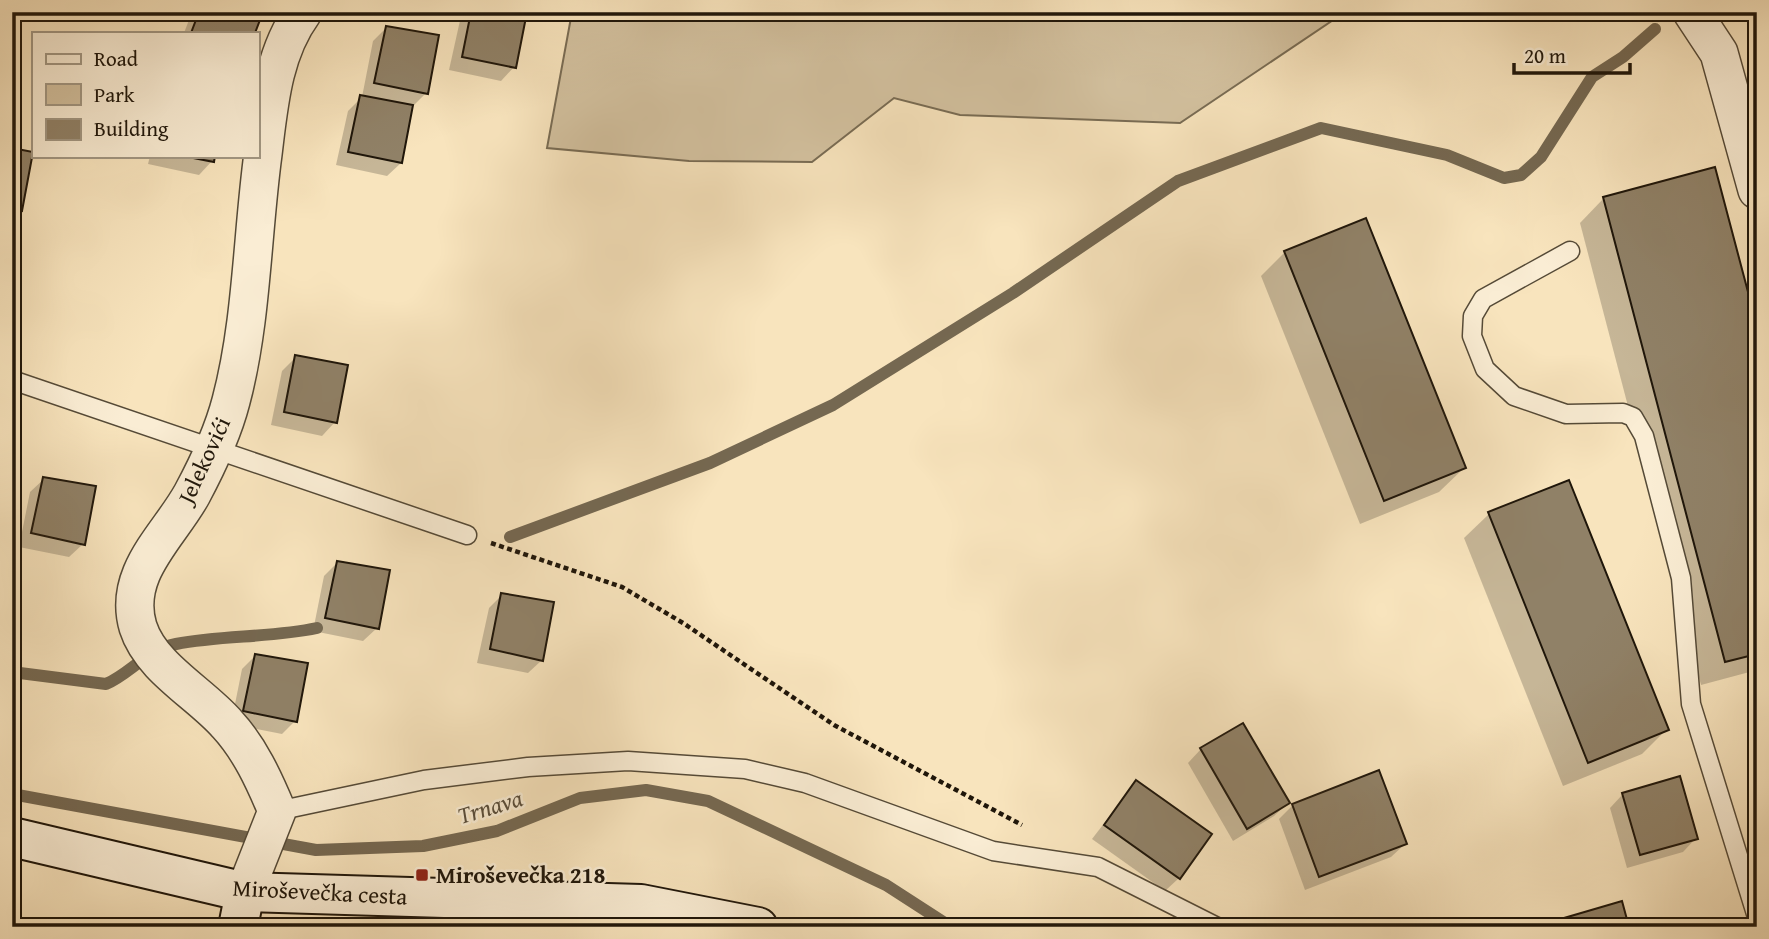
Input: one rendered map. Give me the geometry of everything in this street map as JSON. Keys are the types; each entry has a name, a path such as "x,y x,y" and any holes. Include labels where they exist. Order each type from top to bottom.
{"main road":[{"name":"Miroševečka cesta","path":"12,837 248,892 641,904 758,927"}],"street":[{"name":"Jelekovići","path":"276,817 260,770 228,724 152,651 136,609 141,572 191,495 231,402 242,342 270,93 282,50 303,12"},
{"path":"1692,12 1719,53 1757,190"},
{"path":"248,892 276,817"}],"lane":[{"path":"1570,251 1483,299 1473,316 1472,336 1485,369 1514,396 1566,414 1623,413 1633,417 1644,436 1681,578 1691,704 1757,916"},
{"path":"12,380 467,535"},
{"path":"276,817 424,780 528,767 628,761 745,769 805,783 993,851 1098,867 1217,927"}],"path":[{"path":"467,535 622,587 683,624 834,725 1026,827"}],"green space":[{"path":"572,12 1345,12 1180,123 960,115 894,98 812,162 689,161 547,148"}],"building":[{"path":"199,12 263,12 255,32 191,32"},
{"path":"471,12 527,12 516,68 462,57"},
{"path":"386,26 439,35 428,94 374,83"},
{"path":"360,95 413,105 402,163 348,152"},
{"path":"12,148 32,152 32,157 22,211 12,208"},
{"path":"193,158 215,158 214,162"},
{"path":"1715,167 1757,326 1757,654 1725,662 1603,197"},
{"path":"1366,218 1466,468 1384,501 1284,251"},
{"path":"295,355 348,365 337,423 284,412"},
{"path":"43,477 96,486 85,545 31,533"},
{"path":"1569,480 1669,730 1588,763 1488,512"},
{"path":"337,561 390,570 379,629 325,618"},
{"path":"501,593 554,602 543,661 490,649"},
{"path":"255,654 308,663 297,722 243,711"},
{"path":"1243,723 1290,803 1247,829 1200,748"},
{"path":"1379,770 1407,844 1319,877 1292,804"},
{"path":"1680,776 1698,839 1640,855 1622,793"},
{"path":"1136,780 1212,834 1180,879 1104,825"},
{"path":"1622,901 1629,927 1566,927 1564,918"}],"waterway":[{"path":"510,537 710,463 833,405 1013,293 1178,181 1321,128 1447,155 1504,178 1521,175 1541,157 1592,77 1623,57 1655,29"},
{"path":"12,672 106,684 156,651 176,644 317,628"},
{"name":"Trnava","path":"12,794 316,850 423,846 497,831 580,798 646,790 708,801 886,885 951,927"}],"place":[{"name":"Miroševečka 218","path":"422,875"}]}
